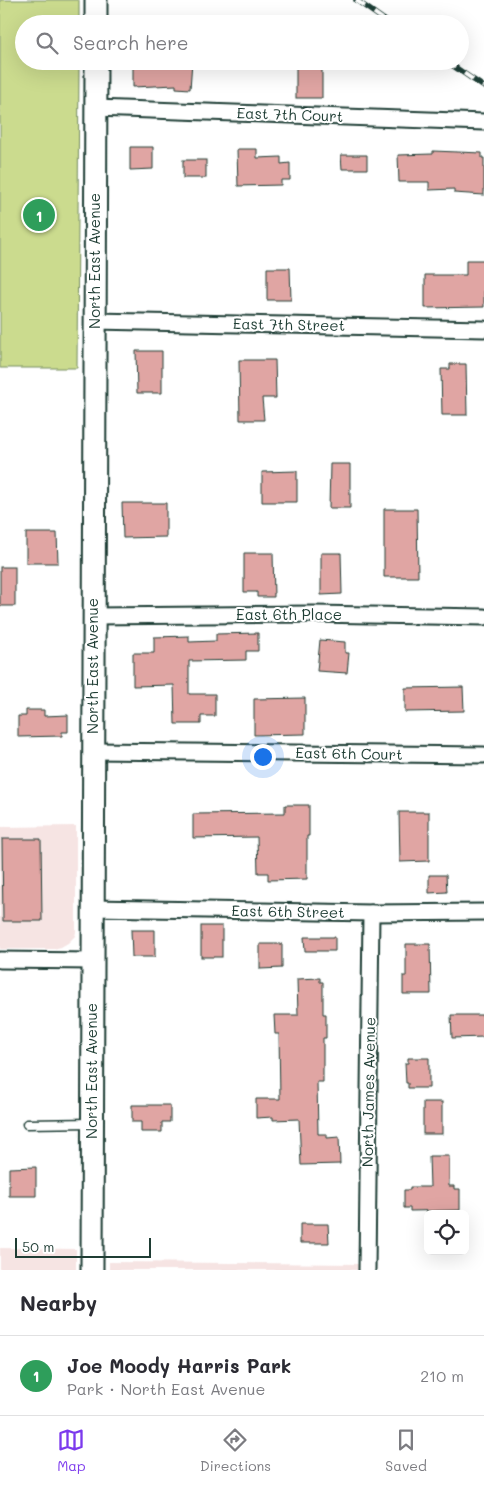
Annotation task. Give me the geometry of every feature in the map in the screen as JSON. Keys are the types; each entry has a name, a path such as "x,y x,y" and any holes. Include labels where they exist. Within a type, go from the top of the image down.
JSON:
{"main road":[{"path":"96,0 96,15"},
{"name":"North East Avenue","path":"92,1270 96,70"}],"street":[{"name":"East 7th Court","path":"95,108 484,122"},
{"name":"East 7th Street","path":"95,321 484,329"},
{"name":"East 6th Place","path":"94,616 313,614 484,617"},
{"name":"East 6th Court","path":"93,751 484,756"},
{"name":"East 6th Street","path":"93,908 372,913 484,912"},
{"name":"North James Avenue","path":"367,1270 372,913"},
{"path":"0,960 93,961"}],"lane":[{"path":"27,1124 92,1123"}],"shaded area":[{"path":"76,826 75,936 68,943 53,949 0,949 0,827"},
{"path":"0,1248 76,1249 76,1270 0,1270"},
{"path":"109,1262 360,1264 360,1270 109,1270"}],"green space":[{"path":"0,0 79,0 79,15 15,15 15,70 79,70 77,368 0,368"}],"building":[{"path":"133,70 191,70 190,89 176,88 176,85 133,87"},
{"path":"296,70 322,70 322,98 296,98"},
{"path":"130,147 153,147 153,169 130,170"},
{"path":"237,149 257,149 257,158 281,157 281,164 290,163 290,180 281,180 281,185 238,186"},
{"path":"433,151 482,153 482,158 484,158 484,195 454,193 454,189 429,190 429,182 399,182 398,155 433,154"},
{"path":"341,155 367,155 367,169 342,169"},
{"path":"183,160 206,160 206,178 183,178"},
{"path":"466,260 484,260 484,307 425,308 425,275 466,275"},
{"path":"267,268 290,268 291,300 267,300"},
{"path":"136,351 162,351 162,393 137,393"},
{"path":"239,360 275,360 276,398 262,398 264,420 240,420"},
{"path":"450,364 466,364 467,415 442,415 441,369 450,369"},
{"path":"330,464 350,464 350,508 329,508"},
{"path":"297,471 297,502 262,502 262,472"},
{"path":"122,503 166,503 166,537 123,538"},
{"path":"384,509 417,509 418,577 384,577"},
{"path":"26,533 57,533 58,563 26,563"},
{"path":"244,553 273,553 274,597 257,597 257,592 244,592"},
{"path":"321,553 341,553 342,594 321,595"},
{"path":"0,567 15,567 15,606 0,606"},
{"path":"258,633 258,651 246,651 246,660 189,661 189,694 215,694 215,716 201,716 201,724 175,724 174,685 133,686 133,653 154,653 154,637 189,636 189,642 216,641 216,634"},
{"path":"320,640 345,642 345,653 349,653 347,673 317,671"},
{"path":"463,687 464,711 405,712 405,688"},
{"path":"305,698 305,734 254,735 254,699"},
{"path":"26,710 44,710 44,716 68,715 68,732 62,732 62,736 18,737 18,716 26,716"},
{"path":"285,805 309,805 307,879 268,880 268,873 258,873 257,837 193,838 193,814 285,813"},
{"path":"399,812 429,812 429,861 400,862"},
{"path":"2,839 41,839 42,921 3,921"},
{"path":"429,875 446,875 447,892 429,893"},
{"path":"201,926 222,926 222,957 201,957"},
{"path":"131,930 155,930 155,957 132,957"},
{"path":"304,937 335,937 335,951 305,951"},
{"path":"260,944 282,944 282,968 260,969"},
{"path":"406,944 430,944 431,994 403,994 403,976 406,976"},
{"path":"320,978 320,982 323,982 323,1014 326,1014 326,1038 323,1038 323,1082 317,1082 318,1134 327,1134 327,1138 339,1137 340,1164 301,1165 299,1119 273,1120 273,1117 256,1118 256,1099 280,1099 279,1034 275,1034 274,1015 298,1015 297,979"},
{"path":"451,1015 484,1015 484,1037 452,1038"},
{"path":"408,1058 429,1058 429,1088 408,1088 405,1063 408,1063"},
{"path":"423,1102 442,1102 442,1134 423,1134"},
{"path":"132,1105 170,1105 170,1122 162,1122 162,1132 141,1132 141,1122 132,1122"},
{"path":"429,1156 449,1156 449,1186 454,1186 454,1189 460,1189 460,1210 410,1211 410,1208 404,1208 404,1190 410,1190 410,1187 430,1187"},
{"path":"36,1167 36,1196 9,1196 9,1168"},
{"path":"300,1224 328,1224 329,1243 300,1243"}],"railway":[{"path":"356,0 377,15"},
{"path":"459,70 484,87"}],"place":[{"name":"Joe Moody Harris Park","path":"39,215"}]}
